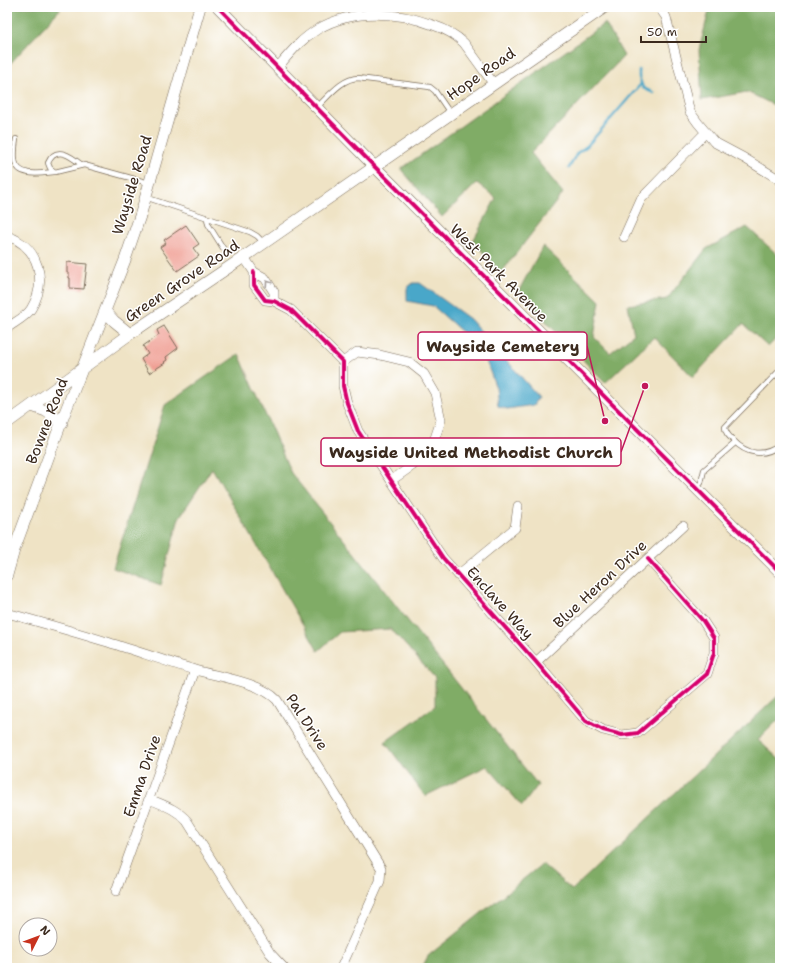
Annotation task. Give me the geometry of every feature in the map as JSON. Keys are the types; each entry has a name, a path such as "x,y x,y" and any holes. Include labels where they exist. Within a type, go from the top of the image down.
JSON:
{"street":[{"name":"Wayside Road","path":"83,368 125,260 145,197 200,7"},
{"name":"West Park Avenue","path":"218,7 278,67 316,108 779,569"},
{"name":"Hope Road","path":"375,167 493,83 605,7"},
{"path":"659,7 666,17 690,112 714,142 780,180"},
{"path":"278,67 302,40 327,24 358,16 381,14 401,15 449,31 459,37 493,83"},
{"path":"624,236 641,199 706,132"},
{"name":"Green Grove Road","path":"7,424 130,334 375,167"},
{"path":"7,236 24,245 31,252 38,264 40,277 39,289 30,310 7,328"},
{"path":"244,257 254,272 265,278 274,292 274,301"},
{"path":"254,272 254,285 265,300 274,301 290,310 343,362 357,352 380,355 409,362 424,374 435,393 440,420 433,444 412,466 392,480"},
{"path":"105,311 114,321 130,334"},
{"name":"Enclave Way","path":"343,362 344,391 358,431 443,558 536,662 586,721 603,730 622,735 638,733 707,674 714,653 714,638 703,621 648,559"},
{"name":"Bowne Road","path":"7,574 14,550 83,368"},
{"path":"32,406 46,411 62,423"},
{"path":"458,575 515,528 518,506"},
{"name":"Blue Heron Drive","path":"536,662 683,526"},
{"name":"Pal Drive","path":"7,613 261,689 272,695 277,700 380,863 382,873 380,881 341,968"},
{"name":"Emma Drive","path":"116,891 194,670"},
{"path":"149,799 170,807 187,821 270,953 284,968"}],"lane":[{"path":"316,108 345,81 352,78 358,78 430,87 450,114"},
{"path":"16,139 16,162 22,171 27,173 58,172 84,165"},
{"path":"54,172 48,163 54,155 60,153 70,155 84,165 149,183"},
{"path":"145,197 250,232 264,243"},
{"path":"207,218 208,224 223,248"},
{"path":"780,370 727,424 725,431 744,450 761,453 772,451 780,445"},
{"path":"696,488 702,483 704,470 735,442"}],"green space":[{"path":"7,7 62,7 7,67"},
{"path":"710,7 780,7 780,108 747,92 702,100 699,50"},
{"path":"605,23 624,56 531,153 563,193 501,273 473,241 496,198 477,183 442,217 401,169"},
{"path":"747,227 780,257 780,335 768,347 743,324 693,377 654,337 605,383 518,292 543,246 600,301 594,337 610,353 634,334 628,305 667,299 706,249"},
{"path":"239,354 291,473 538,785 522,806 487,766 425,796 385,742 435,706 435,678 391,629 340,632 318,651 212,468 179,518 161,585 113,568 165,405"},
{"path":"780,694 780,718 758,740 780,760 780,968 422,968 428,956 542,864 572,890"}],"water":[{"path":"413,283 420,283 470,319 539,397 534,405 507,409 498,406 496,388 485,358 461,331 433,306 407,301 407,288"}],"building":[{"path":"186,225 199,244 193,248 199,256 177,271 160,247 166,243 164,240"},
{"path":"67,262 87,264 84,289 70,288 69,273 67,273"},
{"path":"164,326 178,348 166,357 167,360 164,362 165,363 149,373 141,359 148,354 143,346 159,335 157,330"}],"waterway":[{"path":"639,70 639,77 643,88 654,93"},
{"path":"569,168 577,153 587,146 641,84"}],"cycle path":[{"path":"218,7 375,167 780,572"},
{"path":"254,272 254,285 265,300 274,301 291,310 343,362 343,386 347,403 358,431 443,558 536,662 586,721 603,730 622,735 638,733 707,674 714,653 714,638 703,621 648,559"}],"place":[{"name":"Wayside United Methodist Church","path":"645,386"},
{"name":"Wayside Cemetery","path":"605,421"}]}
